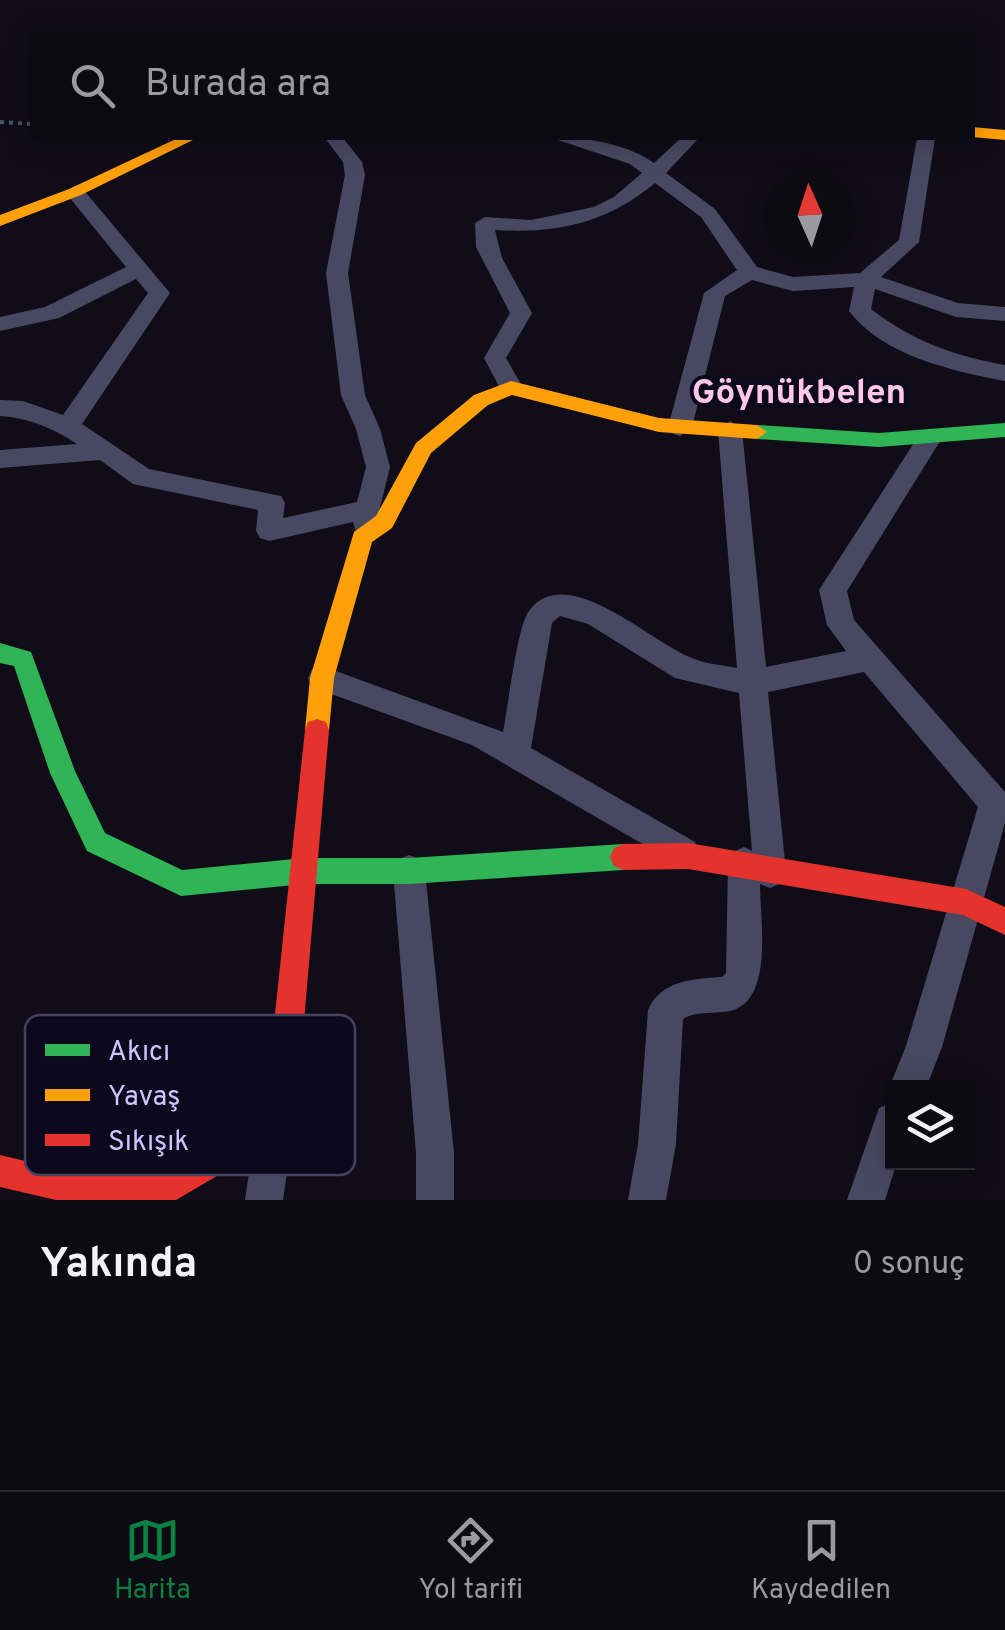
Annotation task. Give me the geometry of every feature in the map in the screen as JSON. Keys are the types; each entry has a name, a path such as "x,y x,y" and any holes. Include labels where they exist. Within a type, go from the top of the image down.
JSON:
{"street":[{"path":"975,132 1005,135"},
{"path":"0,221 74,192 185,140"},
{"path":"290,1015 322,678 378,467 368,429 353,395 337,272 355,175 352,162 336,140"},
{"path":"568,140 637,160 708,213 748,272 793,284 866,279 956,310 1005,314"},
{"path":"511,388 495,358 521,314 515,293 491,259 485,223 531,226 600,212 621,201 688,140"},
{"path":"926,140 909,242 866,279 860,311 893,339 971,368 1005,373"},
{"path":"68,426 159,293 74,192"},
{"path":"0,324 51,313 140,268"},
{"path":"680,427 715,292 748,272"},
{"path":"362,538 384,522 424,448 482,400 511,388 680,427 879,440 1005,430"},
{"path":"0,408 23,409 68,426 142,477 272,504 269,531 368,509"},
{"path":"647,1200 657,1144 666,1010 686,997 730,994 743,980 757,867 750,683 730,430"},
{"path":"910,1080 924,1047 1000,798 841,625 833,590 930,438"},
{"path":"0,460 104,451"},
{"path":"514,751 539,618 556,603 597,616 685,669 750,683 871,658"},
{"path":"0,653 23,659 64,773 96,842 181,883 304,871 408,871 576,858 688,856 966,902 1005,921"},
{"path":"322,678 482,735 688,856"},
{"path":"408,871 435,1154 435,1200"},
{"path":"866,1200 885,1142"},
{"path":"0,1171 76,1189 166,1188 188,1175"},
{"path":"264,1200 268,1175"}],"path":[{"path":"0,122 30,124"}],"traffic: fast":[{"path":"757,432 879,440 1005,430"},
{"path":"0,653 23,659 63,773 96,842 181,883 304,871 409,871 623,857"}],"traffic: slow":[{"path":"975,132 1005,135"},
{"path":"0,221 75,192 185,140"},
{"path":"317,730 322,678 362,538 384,522 423,448 481,400 511,388 659,425 757,432"}],"traffic: jam":[{"path":"290,1015 317,730"},
{"path":"623,857 688,856 966,902 1005,921"},
{"path":"0,1171 76,1189 167,1188 189,1175"}],"district":[{"name":"Göynükbelen","path":"799,394"}]}
